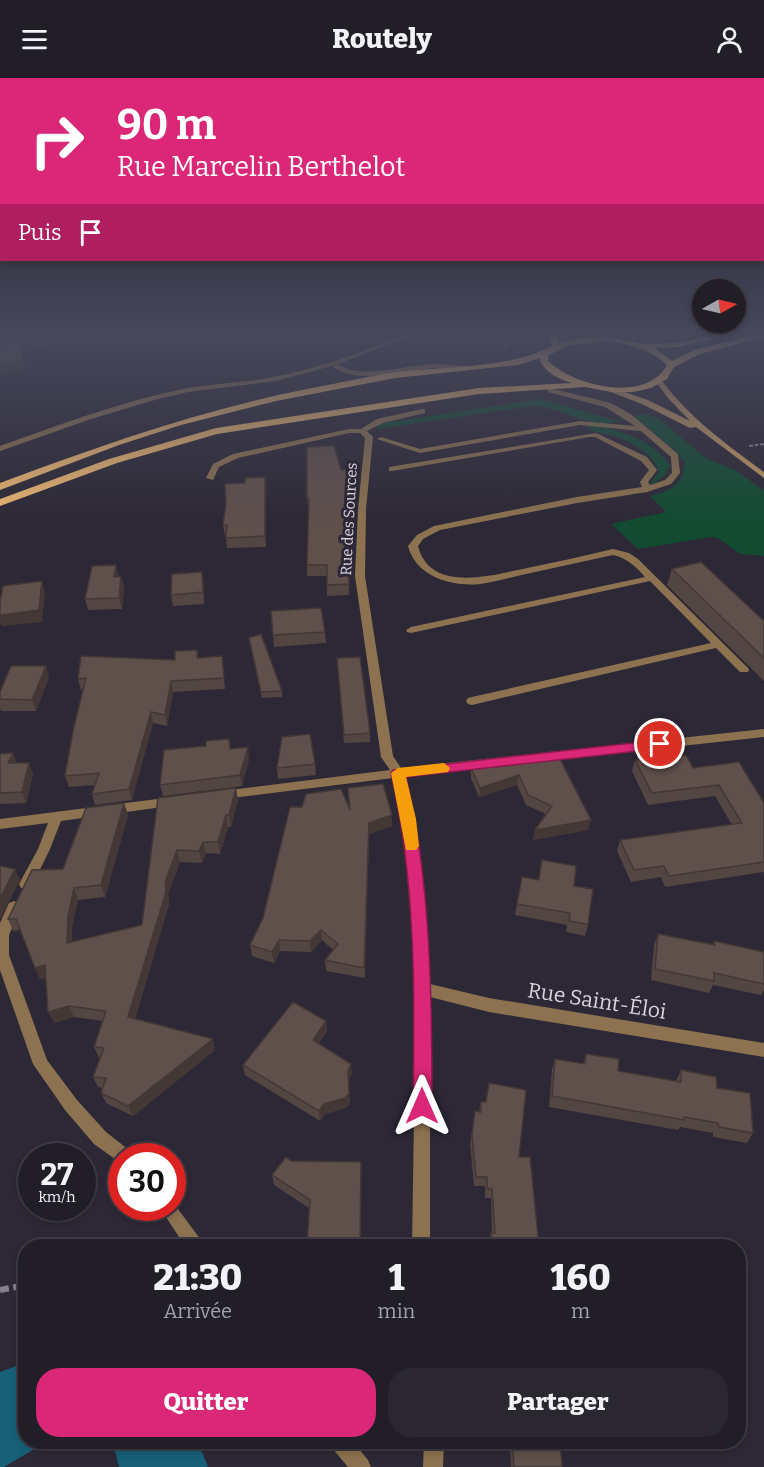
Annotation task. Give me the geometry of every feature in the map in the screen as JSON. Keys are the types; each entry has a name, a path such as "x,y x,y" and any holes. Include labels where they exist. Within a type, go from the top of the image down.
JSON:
{"main road":[{"path":"0,487 116,443 178,423 286,396"},
{"path":"0,503 113,461 216,430 446,396"},
{"path":"627,396 645,402 717,441"},
{"path":"669,396 717,441 764,476"}],"street":[{"path":"0,449 77,422 165,396"},
{"path":"573,396 608,405 629,417 675,456 676,473 668,483 647,489 577,500 437,528 420,537 413,546 416,559 427,570 466,581 494,578 613,552 626,555 635,561 744,670"},
{"path":"210,478 218,462 236,456 273,446 362,431 380,421 422,411"},
{"path":"381,439 420,451 580,423 643,429"},
{"name":"Rue des Sources","path":"362,431 369,436 360,540 363,610 387,757 398,773"},
{"path":"392,469 596,435 650,465 653,470 644,482 647,489"},
{"path":"411,630 652,578"},
{"path":"472,701 718,644"},
{"path":"210,797 398,773 764,733"},
{"path":"398,773 409,819 423,988 421,1239"},
{"path":"0,824 186,800"},
{"path":"56,817 44,849 2,935 2,955 41,1064 71,1105 108,1144"},
{"name":"Rue Saint-Éloi","path":"423,988 489,1005 764,1050"},
{"path":"178,1221 190,1239"},
{"path":"346,1449 361,1467"},
{"path":"433,1467 434,1449"}],"path":[{"path":"0,1290 18,1287"}],"green space":[{"path":"541,399 614,420 622,418 620,421 598,423 532,406 377,429 378,424"},
{"path":"643,414 658,418 707,459 735,470 764,491 764,556 740,554 718,538 712,537 638,549 611,524 666,512 650,496 675,486 684,470 685,462 677,452 634,416"},
{"path":"586,425 621,432 644,442 663,457 670,466 659,480 649,485 659,472 645,453 622,439 593,431"}],"water":[{"path":"18,1366 18,1449 34,1449 4,1467 0,1467 0,1372"},
{"path":"113,1449 201,1449 208,1467 119,1467"}],"building":[{"path":"334,446 341,470 348,470 349,584 327,585 327,565 307,565 309,498 307,498 307,447"},
{"path":"265,477 265,536 226,538 227,525 223,525 226,503 225,484 245,483 245,478"},
{"path":"701,562 764,621 764,658 672,569"},
{"path":"116,565 114,577 121,576 119,598 85,599 92,566"},
{"path":"202,572 203,592 171,595 172,574"},
{"path":"42,581 39,610 0,615 3,586"},
{"path":"321,608 325,632 273,635 271,611"},
{"path":"261,634 282,691 261,692 249,638"},
{"path":"197,650 197,658 222,656 224,678 171,681 165,715 151,712 129,789 92,794 99,773 65,776 86,678 78,679 81,656 175,660 175,651"},
{"path":"360,657 370,733 344,735 337,658"},
{"path":"11,666 46,666 32,700 0,699 0,692"},
{"path":"310,734 315,764 277,768 282,737"},
{"path":"229,739 230,749 248,747 240,775 160,785 164,750 206,746 206,741"},
{"path":"13,753 8,763 29,763 22,792 0,793 0,754"},
{"path":"686,755 693,768 739,762 764,803 764,862 669,876 664,866 634,870 620,840 742,823 719,785 652,793 635,760"},
{"path":"559,757 591,820 535,830 552,806 528,795 519,775 480,788 471,768"},
{"path":"383,784 392,815 369,823 364,968 325,960 338,944 321,930 310,941 279,940 272,952 250,945 263,918 290,807 302,807 306,794 341,789 350,810 348,788"},
{"path":"236,788 229,815 226,815 218,842 203,842 199,851 177,850 165,882 166,892 128,1017 213,1039 128,1106 101,1093 106,1078 93,1077 104,1048 94,1047 106,1011 69,1006 48,1012 45,965 35,968 16,919 8,919 32,870 63,869 86,808 124,803 101,885 74,888 68,915 67,943 142,925 158,798"},
{"path":"542,860 576,866 574,886 593,889 588,924 569,921 570,913 517,904 522,877 539,880"},
{"path":"0,866 15,869 0,899"},
{"path":"658,934 715,945 714,941 764,952 764,984 714,973 714,981 655,969"},
{"path":"293,1002 326,1021 313,1040 351,1064 348,1070 349,1094 345,1098 324,1104 319,1111 243,1065"},
{"path":"586,1054 619,1059 618,1071 681,1082 681,1070 716,1077 717,1088 750,1093 753,1133 719,1127 718,1123 684,1117 684,1120 552,1096 555,1059 585,1064"},
{"path":"489,1083 526,1090 519,1157 530,1157 538,1239 491,1239 491,1233 495,1233 492,1189 487,1188 487,1177 476,1177 472,1134 475,1111 481,1112 481,1102 486,1102"},
{"path":"286,1157 291,1161 361,1162 360,1239 307,1239 310,1200 272,1175"},
{"path":"513,1449 561,1449 562,1467 514,1467"}],"slow traffic":[{"path":"411,846 409,819 398,773 444,768"}],"route":[{"path":"422,1106 423,988 409,819 398,773 660,744"}]}
